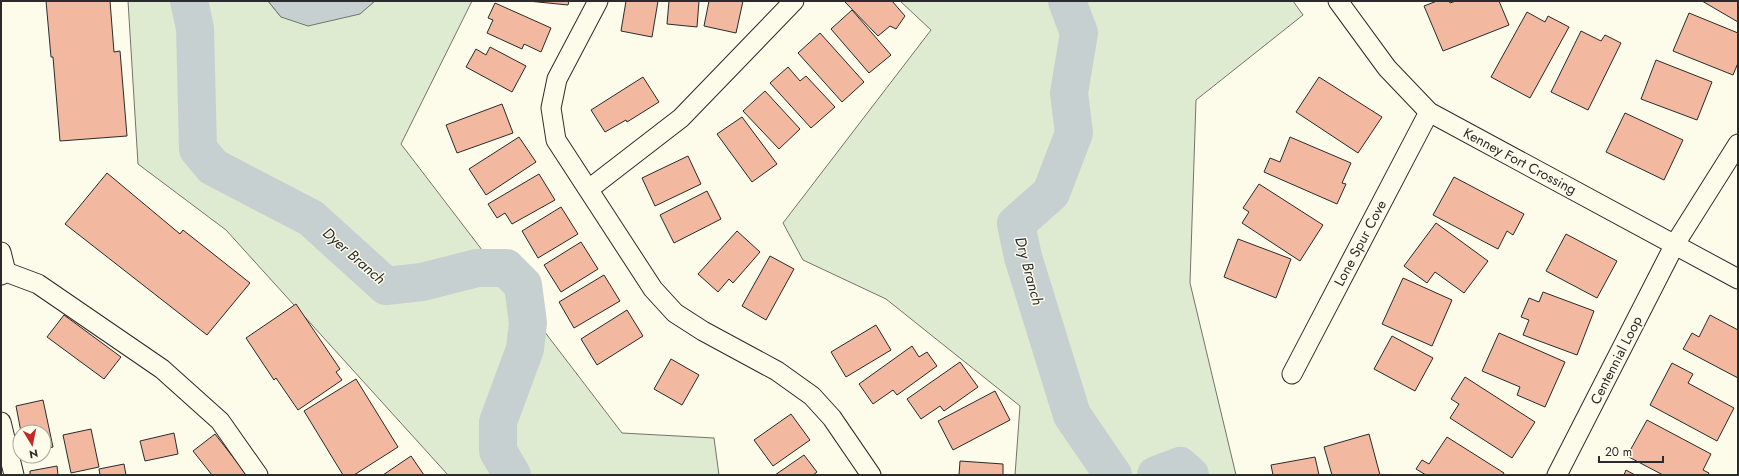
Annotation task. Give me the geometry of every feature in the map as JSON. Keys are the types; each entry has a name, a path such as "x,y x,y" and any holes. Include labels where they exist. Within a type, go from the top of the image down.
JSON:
{"street":[{"path":"598,1 557,79 551,108 556,140 589,188 653,289 675,313 777,371 812,396 832,418 871,475"},
{"path":"589,188 681,118 794,1"},
{"name":"Kenney Fort Crossing","path":"1338,1 1387,68 1429,112 1738,279"},
{"name":"Lone Spur Cove","path":"1292,374 1429,112"},
{"name":"Centennial Loop","path":"1556,475 1675,244 1738,144"},
{"path":"1,252 4,274 38,284 162,369 220,421 258,475"},
{"path":"1,422 14,475"}],"green space":[{"path":"128,1 268,1 281,17 359,14 375,1 472,1 401,144 622,433 714,438 719,475 448,475 226,230 138,164"},
{"path":"900,1 1293,1 1303,15 1196,100 1190,283 1236,475 1015,475 1020,406 886,299 803,260 783,223 931,30"}],"shaded area":[{"path":"268,1 375,1 360,14 308,26 281,17"}],"building":[{"path":"46,1 110,1 114,52 120,51 127,136 60,141 53,57 51,57"},
{"path":"528,1 569,1 568,5"},
{"path":"626,1 658,1 652,37 621,31"},
{"path":"669,1 699,1 697,27 667,24"},
{"path":"709,1 743,1 736,33 704,26"},
{"path":"844,1 892,1 905,16 896,29 890,26 878,36"},
{"path":"1437,1 1449,1 1450,3 1456,1 1499,1 1509,25 1443,51 1424,6"},
{"path":"1702,1 1738,1 1738,22"},
{"path":"495,3 551,28 541,52 524,44 522,49 487,33 493,20 488,18"},
{"path":"852,10 891,55 869,73 831,29"},
{"path":"1527,12 1545,22 1548,16 1569,27 1530,98 1491,77"},
{"path":"1689,13 1738,33 1738,63 1733,75 1673,51"},
{"path":"1581,31 1601,41 1605,35 1621,43 1588,110 1551,92"},
{"path":"820,33 864,82 842,102 798,53"},
{"path":"490,47 526,66 512,92 466,67 476,49 486,55"},
{"path":"1656,60 1712,82 1697,120 1641,99"},
{"path":"788,67 800,81 806,76 835,107 811,128 770,83"},
{"path":"643,77 659,102 627,122 626,120 605,132 591,110"},
{"path":"1319,77 1382,117 1358,153 1296,112"},
{"path":"765,91 800,129 779,149 743,111"},
{"path":"502,104 513,133 457,153 446,125"},
{"path":"1625,113 1683,140 1664,180 1606,152"},
{"path":"742,117 777,164 752,182 717,134"},
{"path":"519,137 536,162 486,195 469,169"},
{"path":"1290,137 1351,163 1342,183 1346,184 1337,204 1264,172 1270,158 1280,162"},
{"path":"688,156 701,184 655,206 642,178"},
{"path":"107,173 180,234 183,230 250,283 207,335 65,224"},
{"path":"539,174 555,200 512,224 505,213 497,218 488,204"},
{"path":"1454,177 1524,214 1513,235 1507,231 1498,249 1433,215"},
{"path":"1259,184 1323,225 1300,261 1242,223 1249,212 1243,208"},
{"path":"707,191 721,219 674,243 660,215"},
{"path":"561,207 578,234 538,258 522,231"},
{"path":"1436,223 1488,261 1464,293 1435,272 1427,283 1404,266"},
{"path":"737,231 760,252 733,283 729,279 718,292 698,274"},
{"path":"1566,234 1617,261 1597,298 1546,271"},
{"path":"1238,239 1291,259 1276,298 1224,277"},
{"path":"581,242 598,269 561,292 544,265"},
{"path":"770,256 794,269 766,320 742,306"},
{"path":"604,275 620,301 574,328 559,302"},
{"path":"1403,278 1452,300 1432,346 1382,324"},
{"path":"1543,292 1594,311 1577,355 1523,335 1529,320 1521,317 1529,298 1539,302"},
{"path":"296,304 340,369 336,372 342,380 298,410 276,378 274,380 246,338"},
{"path":"627,310 643,336 597,365 581,339"},
{"path":"64,315 121,357 104,379 47,337"},
{"path":"1710,315 1738,330 1738,378 1683,349 1692,333 1699,337"},
{"path":"876,325 891,350 846,377 831,352"},
{"path":"1499,333 1565,362 1545,407 1517,395 1520,387 1482,371"},
{"path":"1392,336 1433,358 1415,391 1374,369"},
{"path":"912,346 919,357 927,352 937,366 897,395 893,390 873,404 859,384"},
{"path":"671,359 699,375 682,405 654,389"},
{"path":"960,362 978,387 944,411 940,406 921,419 907,399"},
{"path":"1672,363 1693,374 1688,383 1734,408 1717,441 1650,405"},
{"path":"1465,377 1535,422 1512,458 1450,418 1459,404 1451,399"},
{"path":"356,379 398,447 354,475 343,475 304,411"},
{"path":"995,391 1010,420 953,450 938,421"},
{"path":"43,400 48,424 19,424 16,406"},
{"path":"791,414 810,440 773,466 754,440"},
{"path":"1647,420 1711,454 1703,470 1709,473 1708,475 1663,475 1627,456"},
{"path":"91,429 99,467 71,473 63,435"},
{"path":"174,433 178,454 145,461 140,441"},
{"path":"215,434 247,475 212,475 193,451"},
{"path":"1369,434 1380,475 1332,475 1324,447"},
{"path":"1447,437 1504,473 1503,475 1426,475 1416,469 1422,460 1429,464"},
{"path":"804,455 817,472 813,475 775,475"},
{"path":"411,456 424,475 383,475"},
{"path":"1315,457 1319,475 1273,475 1271,465"},
{"path":"960,461 1003,464 1003,475 959,475"},
{"path":"124,464 126,475 100,475 99,469"},
{"path":"57,466 58,475 30,475 30,471"},
{"path":"1626,470 1635,475 1624,475"}],"waterway":[{"name":"Dyer Branch","path":"189,1 195,28 198,149 213,167 311,218 386,286 422,282 477,268 506,268 523,285 528,323 525,349 498,422 498,451 512,475"},
{"name":"Dry Branch","path":"1067,1 1079,33 1069,93 1074,133 1051,193 1016,224 1023,257 1072,415 1113,475"},
{"name":"Dry Branch","path":"1156,475 1180,466 1190,475"}]}
